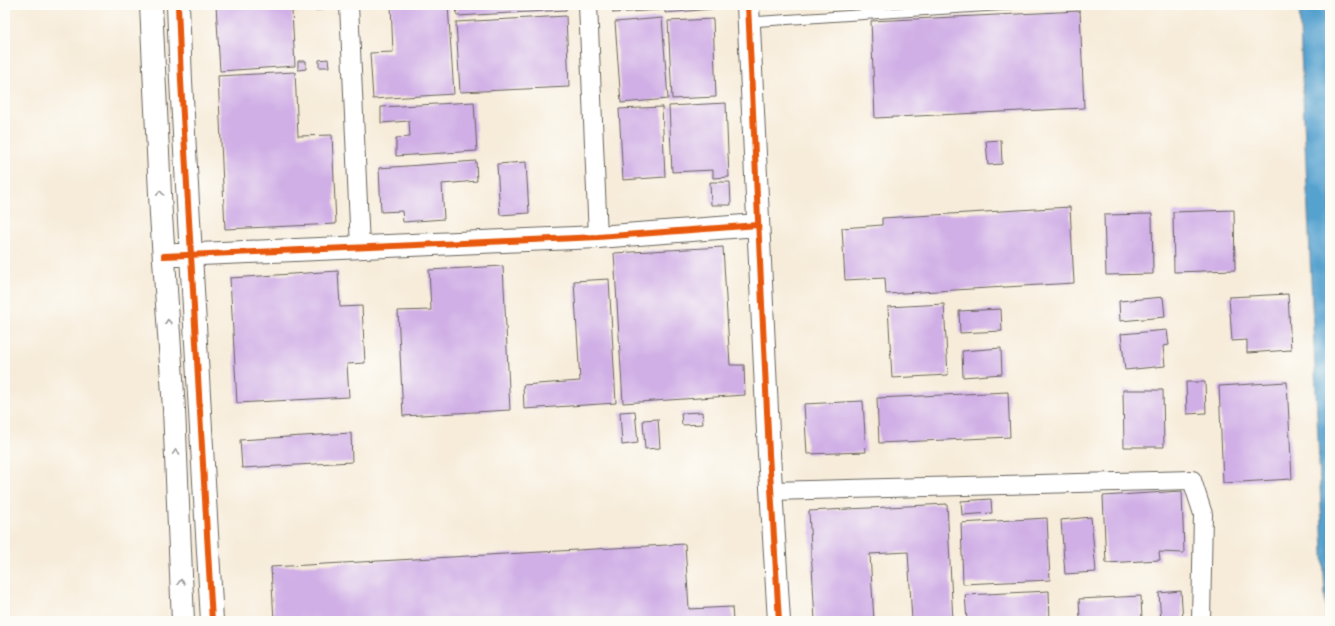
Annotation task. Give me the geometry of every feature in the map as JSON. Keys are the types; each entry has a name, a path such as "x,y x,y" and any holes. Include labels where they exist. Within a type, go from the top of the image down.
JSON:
{"street":[{"path":"151,5 164,256 174,409 183,621"},
{"path":"178,5 212,621"},
{"path":"349,5 360,247"},
{"path":"588,5 598,237"},
{"path":"748,13 771,491 779,621"},
{"path":"164,256 598,237 758,225"},
{"path":"771,491 1192,480 1203,514 1202,621"}],"lane":[{"path":"748,13 1009,5"}],"water":[{"path":"1299,5 1330,5 1330,621 1326,621"}],"building":[{"path":"216,5 323,5 323,10 292,11 295,66 220,71"},
{"path":"391,5 448,5 454,94 373,99 370,53 393,52"},
{"path":"456,5 566,5 566,10 457,16"},
{"path":"613,5 660,5 660,10 613,13"},
{"path":"665,5 712,5 712,9 665,13"},
{"path":"1080,11 1084,108 875,118 871,21"},
{"path":"566,16 569,87 460,92 456,22"},
{"path":"662,18 668,99 621,103 615,22"},
{"path":"713,19 716,97 672,99 668,21"},
{"path":"328,59 329,67 319,67 319,60"},
{"path":"298,61 306,61 306,69 298,70"},
{"path":"295,72 298,136 332,135 336,224 225,229 218,76"},
{"path":"474,102 477,151 396,156 396,138 410,137 409,121 381,123 381,107"},
{"path":"726,103 729,177 713,178 713,170 672,172 669,106"},
{"path":"662,107 665,177 623,180 619,109"},
{"path":"1001,140 1002,164 988,165 986,141"},
{"path":"476,161 477,181 442,184 444,219 403,222 402,211 381,212 379,168"},
{"path":"526,162 529,213 500,215 497,164"},
{"path":"710,182 730,182 731,205 711,205"},
{"path":"1070,207 1074,283 886,294 885,278 845,280 842,228 882,225 882,218"},
{"path":"1234,210 1235,270 1174,272 1173,212"},
{"path":"1152,214 1153,274 1106,275 1104,215"},
{"path":"723,247 730,365 744,365 745,395 623,403 614,253"},
{"path":"503,266 510,410 403,416 398,311 431,310 429,270"},
{"path":"338,271 340,307 362,306 365,363 347,364 349,397 237,403 230,278"},
{"path":"609,279 616,403 524,409 523,385 580,381 574,281"},
{"path":"1288,294 1291,350 1247,353 1247,340 1232,341 1229,297"},
{"path":"1163,297 1165,317 1120,321 1119,301"},
{"path":"944,304 948,375 892,378 888,307"},
{"path":"1001,309 1002,331 960,333 959,311"},
{"path":"1167,330 1169,345 1163,346 1165,366 1125,370 1121,334"},
{"path":"1001,348 1002,374 963,377 962,351"},
{"path":"1186,382 1205,382 1206,413 1187,414"},
{"path":"1287,382 1292,479 1223,483 1219,386"},
{"path":"1123,390 1163,390 1164,447 1124,447"},
{"path":"1008,392 1010,437 879,443 877,398"},
{"path":"863,401 866,452 807,454 804,404"},
{"path":"635,411 638,443 622,445 620,412"},
{"path":"702,412 703,424 682,425 681,413"},
{"path":"658,419 660,448 645,449 643,420"},
{"path":"351,433 352,462 242,468 240,440"},
{"path":"1182,491 1184,553 1159,552 1160,560 1106,563 1103,496"},
{"path":"991,499 992,513 962,515 961,501"},
{"path":"947,504 953,621 912,621 908,552 870,554 874,621 815,621 809,511"},
{"path":"1091,517 1096,572 1065,574 1061,520"},
{"path":"1047,518 1050,580 963,584 961,523"},
{"path":"685,544 689,609 732,607 733,621 274,621 271,567"},
{"path":"1049,591 1050,621 967,621 965,595"},
{"path":"1181,591 1183,621 1161,621 1159,593"},
{"path":"1141,596 1142,621 1073,621 1073,619 1080,619 1079,599"}],"cycle path":[{"path":"178,5 212,621"},
{"path":"748,5 769,454 779,621"},
{"path":"164,256 598,237 758,225"}]}
